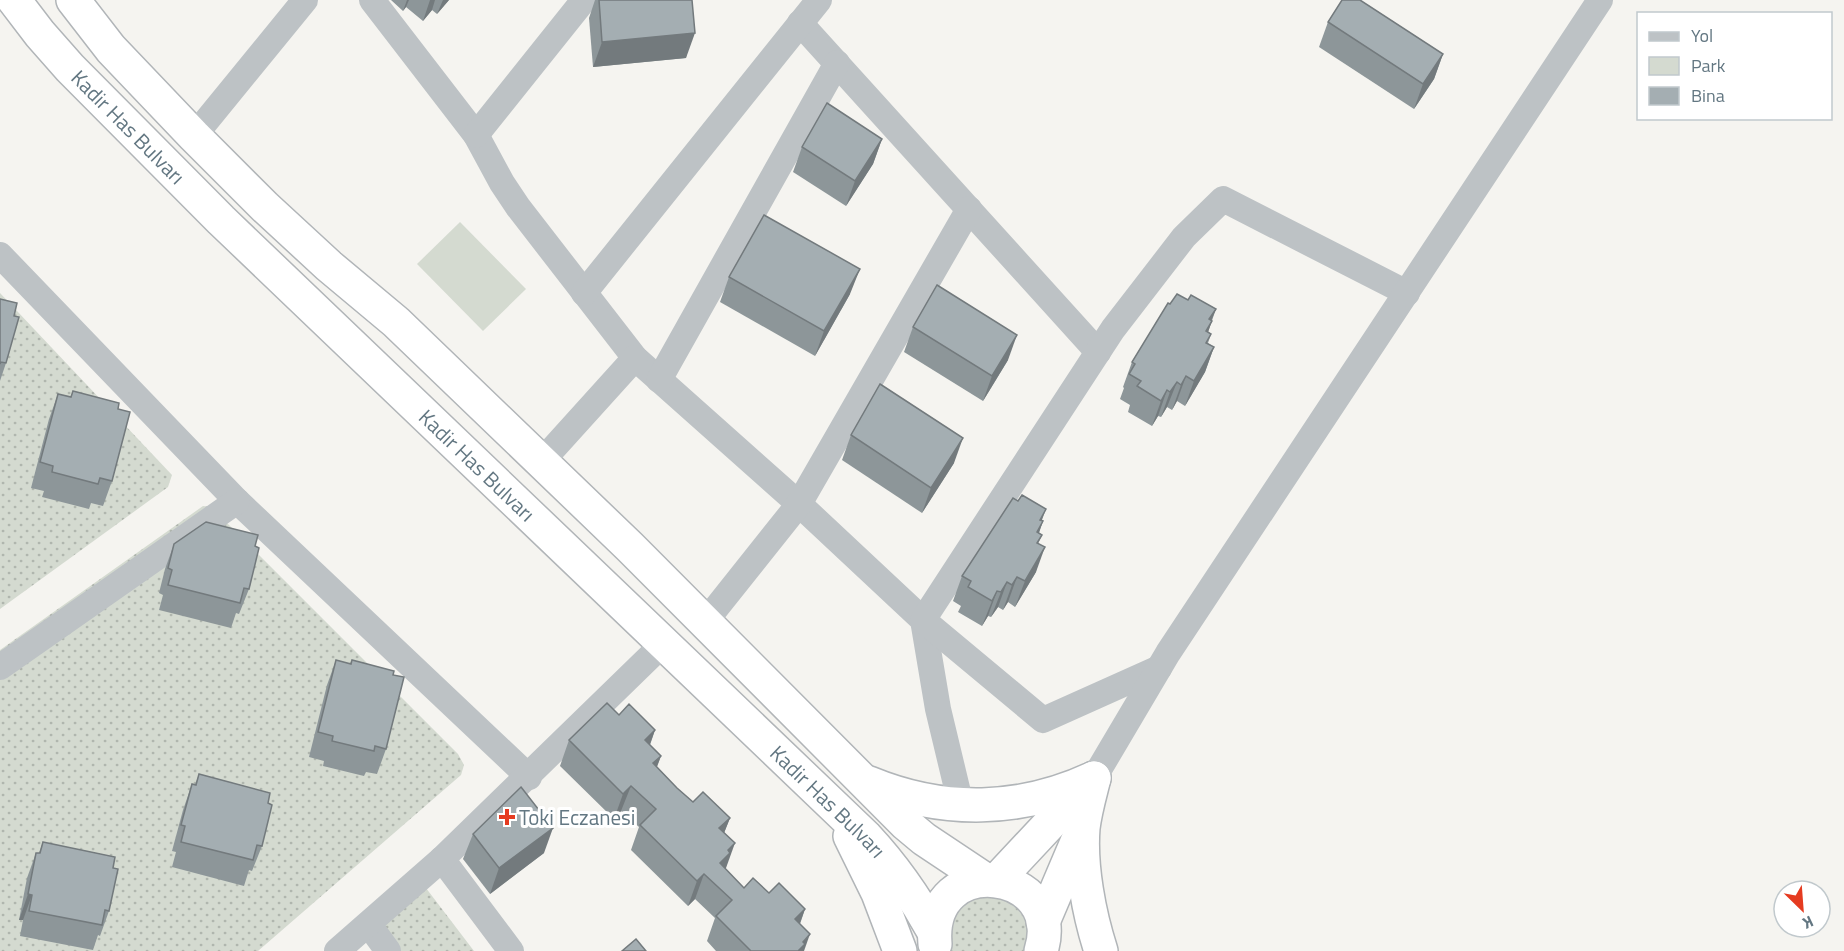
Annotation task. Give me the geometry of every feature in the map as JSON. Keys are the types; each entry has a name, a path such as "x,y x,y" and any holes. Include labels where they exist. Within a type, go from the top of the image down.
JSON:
{"highway":[{"name":"Kadir Has Bulvarı","path":"14,0 70,68 221,220 664,643 890,863 919,904 936,942"},
{"name":"Kadir Has Bulvarı","path":"73,0 111,49 265,207 329,266 396,322 705,622 906,824 924,839 991,879 1011,883 1022,889 1039,910 1046,940"},
{"path":"862,781 918,800 961,805 1004,805 1061,791 1094,778"},
{"path":"1046,940 1083,828 1094,778"},
{"path":"936,942 941,907 949,896 971,882 991,879 1094,778"},
{"path":"831,804 864,862 900,951"},
{"path":"1083,828 1088,899 1101,951"}],"street":[{"path":"195,136 305,0"},
{"path":"372,0 476,135 518,207 635,358 799,504 923,620 1043,720 1159,668"},
{"path":"476,135 584,0"},
{"path":"584,293 819,0"},
{"path":"1094,778 1159,668 1600,0"},
{"path":"801,23 1098,352"},
{"path":"659,380 837,63"},
{"path":"961,805 938,709 923,620 1098,352 1150,279 1184,237 1222,199 1407,293"},
{"path":"705,622 799,504 969,209"},
{"path":"0,255 237,501 529,777"},
{"path":"541,462 635,358"},
{"path":"0,667 237,501"},
{"path":"337,951 442,860 664,643"},
{"path":"442,860 511,951"},
{"path":"369,925 388,951"}],"green space":[{"path":"460,222 526,289 483,331 417,264"},
{"path":"0,293 172,475 168,487 0,609"},
{"path":"203,506 211,507 458,754 464,765 461,775 258,951 0,951 0,650"},
{"path":"413,871 474,951 399,951 371,910"},
{"path":"996,890 1029,914 1030,951 949,951 957,903"}],"building":[{"path":"599,0 692,0 695,33 602,42"},
{"path":"1342,0 1360,0 1443,54 1423,84 1328,22"},
{"path":"827,103 882,139 855,181 802,147"},
{"path":"764,215 860,269 824,331 729,277"},
{"path":"937,285 1017,335 992,376 913,327"},
{"path":"1177,294 1188,300 1191,295 1216,309 1209,319 1212,321 1206,331 1211,334 1206,343 1214,347 1194,381 1186,376 1181,385 1177,382 1170,392 1167,390 1161,401 1137,386 1141,381 1129,374 1135,364 1132,362 1168,303 1170,304"},
{"path":"0,299 17,303 14,316 19,317 6,363 1,362 0,364"},
{"path":"880,384 963,438 931,488 851,435"},
{"path":"73,391 119,403 118,409 130,412 112,481 100,478 98,484 52,472 53,466 40,462 58,394 71,397"},
{"path":"1022,495 1046,509 1037,532 1042,535 1037,543 1045,547 1025,581 1017,577 1012,585 1007,582 1001,592 997,591 992,601 968,587 971,581 962,576 1013,498 1018,501"},
{"path":"206,522 258,535 255,546 259,548 249,589 244,588 240,603 168,585 172,570 168,568 174,544"},
{"path":"336,660 351,664 352,660 394,671 393,675 404,677 386,749 375,746 374,751 332,741 333,736 318,732"},
{"path":"607,703 619,715 629,704 655,730 645,740 661,756 653,763 693,802 703,792 730,818 719,828 735,843 728,850 730,853 720,863 744,888 753,878 769,893 779,883 805,909 795,919 810,934 798,951 751,951 716,916 732,900 704,874 697,881 640,825 656,809 631,786 623,794 569,740"},
{"path":"199,774 270,793 268,803 272,805 262,846 257,845 253,860 181,842 185,826 181,825 192,784 196,785"},
{"path":"521,787 553,828 499,868 473,834"},
{"path":"43,842 115,857 113,868 118,869 109,911 105,910 102,925 29,911 32,895 28,894 36,853 40,853"},
{"path":"636,939 646,951 622,951"}],"place":[{"name":"Toki Eczanesi","path":"507,817"}]}
